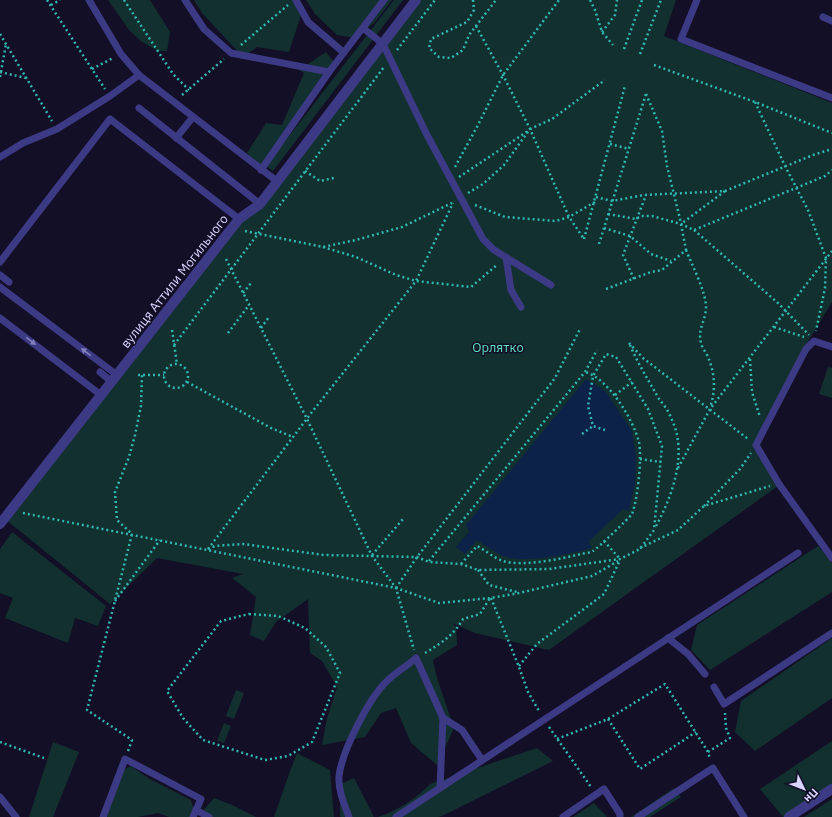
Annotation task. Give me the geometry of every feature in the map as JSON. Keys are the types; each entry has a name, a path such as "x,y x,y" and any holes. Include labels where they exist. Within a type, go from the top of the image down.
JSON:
{"street":[{"name":"вулиця Аттили Могильного","path":"0,524 239,219 260,204 278,182 416,0"},
{"path":"789,817 832,789"}],"lane":[{"path":"89,0 121,54 139,75 278,182"},
{"path":"186,0 204,29 231,53 329,72"},
{"path":"296,0 308,22 344,52"},
{"path":"261,170 329,72 384,0"},
{"path":"697,0 681,38 832,98"},
{"path":"823,17 832,21"},
{"path":"363,28 382,44 450,180 482,239 494,250 551,285"},
{"path":"0,157 23,143 57,129 110,96 139,75"},
{"path":"139,108 260,204"},
{"path":"176,138 193,117"},
{"path":"0,262 110,120 239,219"},
{"path":"506,257 511,290 521,307"},
{"path":"0,275 9,282"},
{"path":"0,287 114,378"},
{"path":"0,318 101,395"},
{"path":"832,346 814,341 806,349 756,445 779,484 832,558"},
{"path":"100,372 114,378"},
{"path":"396,817 798,553"},
{"path":"714,687 724,704 832,634"},
{"path":"668,638 688,654 705,674"},
{"path":"349,817 340,789 339,776 344,755 351,738 377,693 387,680 416,658 443,718 440,788"},
{"path":"443,718 462,730 482,760"},
{"path":"103,817 125,759 201,798 194,814 208,817"},
{"path":"638,817 713,768 744,817"},
{"path":"562,817 604,789 620,814 620,817"},
{"path":"0,797 16,817"}],"path":[{"path":"47,0 110,96"},
{"path":"51,5 60,0"},
{"path":"124,0 173,74 188,90"},
{"path":"174,345 435,0"},
{"path":"472,0 474,10 467,22 431,39 429,48 438,57 451,58 463,50 469,35 496,0"},
{"path":"450,180 503,75 559,0"},
{"path":"590,0 602,32 613,45"},
{"path":"602,32 615,15 617,0"},
{"path":"624,49 642,0"},
{"path":"640,54 661,0"},
{"path":"476,26 530,129 569,217 584,239 625,86"},
{"path":"0,34 57,129"},
{"path":"0,77 6,44"},
{"path":"92,68 121,54"},
{"path":"654,65 755,102 832,133"},
{"path":"0,72 26,78"},
{"path":"450,180 530,129 552,119 605,80"},
{"path":"599,244 646,94 662,131 667,166 682,224 686,250 705,298 705,318 700,331 701,343 709,358 713,375 714,387 710,409"},
{"path":"755,102 785,166 808,210 826,258 824,288 814,341"},
{"path":"460,199 483,184 504,165 530,129"},
{"path":"610,144 629,149"},
{"path":"682,224 725,191 785,166 832,149"},
{"path":"694,230 825,176 832,170"},
{"path":"306,171 320,180 334,178"},
{"path":"596,197 612,201 646,195 725,191"},
{"path":"634,279 623,255 646,195"},
{"path":"460,199 505,217 556,221 569,217 595,202"},
{"path":"208,549 306,419 416,281 454,203 402,227 356,240 323,247"},
{"path":"608,214 636,219 641,216 652,216 682,224 694,230 778,303 814,341"},
{"path":"604,228 630,236 651,254 671,261"},
{"path":"258,233 323,247 356,257 416,281 471,287 506,257"},
{"path":"606,289 662,270 686,250"},
{"path":"640,549 654,530 665,508 678,468 710,409 832,251"},
{"path":"226,258 372,556 396,588 416,658 445,641 458,629 463,619 480,614 491,598"},
{"path":"243,293 251,283"},
{"path":"228,333 249,305"},
{"path":"260,328 268,317"},
{"path":"774,327 814,341"},
{"path":"396,588 417,558 555,378 580,329"},
{"path":"172,330 177,364"},
{"path":"10,510 396,588 438,603 491,598 592,576 620,559 678,530 740,469 756,445 643,358 629,343 638,363 672,420 678,442 678,468"},
{"path":"429,562 585,372 597,350"},
{"path":"593,426 588,406 593,376 606,354 616,357 632,382 648,409 662,446 654,530"},
{"path":"750,359 752,392 764,429"},
{"path":"177,364 187,370 187,382 184,386 175,388 167,384 164,375 167,368 177,364"},
{"path":"461,564 477,546 502,561 520,563 565,558 593,551 632,515 637,491 640,460 639,442 631,421 614,395 593,376 585,372"},
{"path":"138,375 164,375"},
{"path":"132,534 117,520 115,492 129,457 135,435 141,406 142,375"},
{"path":"187,382 271,428 293,437"},
{"path":"614,395 632,382"},
{"path":"593,426 605,430"},
{"path":"582,434 593,426"},
{"path":"640,460 661,462"},
{"path":"704,506 779,484"},
{"path":"372,556 403,519"},
{"path":"125,759 132,740 87,710 132,534"},
{"path":"114,603 160,540"},
{"path":"604,541 620,559"},
{"path":"208,549 215,546 243,544 324,555 417,558 429,562 461,564 478,570 550,569 620,559"},
{"path":"519,667 537,644 604,594 620,559"},
{"path":"478,570 489,585 519,593"},
{"path":"491,598 528,692 544,719"},
{"path":"249,614 278,616 305,628 326,647 340,673 312,742 288,756 265,760 203,740 183,718 167,691 221,621 249,614"},
{"path":"597,794 557,739 608,720 665,684 708,752 713,768"},
{"path":"708,752 730,738 726,728 724,704"},
{"path":"608,720 640,769 696,732"},
{"path":"0,742 44,758"}],"green space":[{"path":"108,0 150,0 170,32 167,51 158,51 142,42 129,30"},
{"path":"194,0 296,0 303,9 289,52 257,47 243,57 202,13"},
{"path":"306,0 392,0 375,22 355,38 337,35 315,14"},
{"path":"394,0 403,0 273,171 266,166"},
{"name":"Орлятко","path":"418,0 676,0 664,36 832,103 832,302 804,348 753,445 778,486 549,650 475,633 452,623 456,627 457,645 433,660 437,678 454,728 437,765 411,743 396,708 381,713 365,737 322,745 327,718 337,687 322,661 310,653 308,599 276,622 264,641 250,635 256,597 232,578 243,574 157,558 110,604 5,519 240,220 261,205"},
{"path":"326,52 334,62 261,165 256,166 247,153 266,123 282,125 304,73 299,70"},
{"path":"828,367 832,368 832,398 819,394"},
{"path":"12,532 106,606 98,626 75,618 68,643 5,618 13,598 0,593 0,549"},
{"path":"818,546 832,563 832,592 710,670 691,650 697,625"},
{"path":"832,638 832,698 755,751 735,732 741,701"},
{"path":"236,690 244,693 234,719 226,716"},
{"path":"224,723 231,726 224,743 217,741"},
{"path":"832,741 832,785 783,817 760,789"},
{"path":"53,742 79,752 53,817 29,817"},
{"path":"537,748 553,761 442,816 378,817 406,804 430,784"},
{"path":"297,753 330,770 334,817 274,817"},
{"path":"131,766 148,778 191,800 196,817 169,817 158,813 138,817 105,817 125,769"},
{"path":"354,778 374,817 340,816 341,784"},
{"path":"674,788 681,797 650,817 631,817"},
{"path":"214,798 256,817 202,817 201,813"},
{"path":"832,799 832,817 804,817"},
{"path":"594,803 607,817 573,817"}],"water":[{"path":"586,379 606,392 632,431 636,457 635,483 629,511 623,509 588,542 592,548 548,557 523,559 503,556 477,540 465,554 456,547 469,532 466,525"}]}
